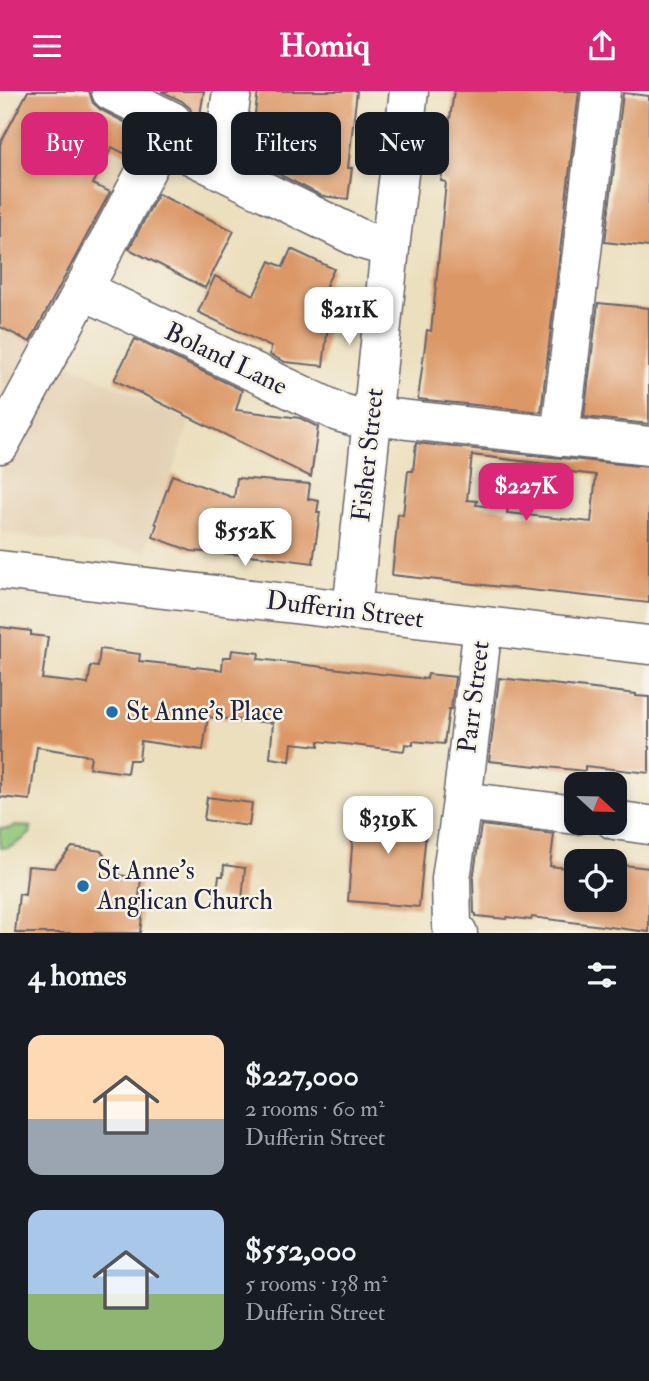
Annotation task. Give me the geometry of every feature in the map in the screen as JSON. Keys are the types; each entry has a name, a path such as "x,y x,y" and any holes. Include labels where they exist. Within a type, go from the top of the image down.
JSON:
{"street":[{"path":"111,91 154,112"},
{"path":"221,170 232,91"},
{"name":"Fisher Street","path":"352,611 371,417 409,91"},
{"path":"560,437 601,91"},
{"path":"217,168 363,240 390,249"},
{"path":"0,444 144,175"},
{"name":"Boland Lane","path":"83,290 338,412 355,417 390,418 649,446"},
{"name":"Dufferin Street","path":"0,570 649,645"},
{"name":"Parr Street","path":"458,933 452,927 451,879 483,626"},
{"path":"462,801 564,814"},
{"path":"627,822 649,825"}],"shaded area":[{"path":"32,91 94,91 137,112 122,112 122,175 153,175 61,360 190,421 145,551 0,532 0,154 21,113 21,175 108,175 108,112 21,112"}],"green space":[{"path":"31,827 30,834 13,846 1,848 0,828"}],"building":[{"path":"28,91 89,91 93,103 105,112 21,112 21,175 98,175 93,184 110,192 30,342 0,327 0,144"},
{"path":"161,91 204,91 200,112 191,112 182,101"},
{"path":"258,91 357,91 348,168 352,168 348,199 322,196 281,175 341,175 341,112 255,112"},
{"path":"454,91 579,91 541,412 418,399 427,330 431,331 446,182 441,181 442,175 449,175 449,126"},
{"path":"623,93 649,96 649,247 605,242"},
{"path":"108,114 122,121 122,152 112,147 108,155"},
{"path":"158,194 234,231 205,288 129,249"},
{"path":"291,249 334,269 312,317 329,319 323,366 285,362 270,355 271,347 198,312 215,276 254,295 270,261 283,267"},
{"path":"598,303 649,308 649,424 584,417"},
{"path":"135,339 242,390 236,410 300,418 318,427 311,477 114,380"},
{"path":"416,443 649,467 649,603 392,575 398,514 403,515 408,471 413,471","holes":["472,455 562,466 562,471 596,475 591,522 507,513 508,509 476,505 477,501 467,500"]},
{"path":"172,475 234,498 237,478 310,484 308,499 319,501 317,512 320,512 313,563 191,551 153,537 157,524 155,523"},
{"path":"0,627 31,631 31,635 48,637 42,679 88,684 91,666 98,667 100,649 140,654 139,661 222,670 223,657 231,657 232,650 259,653 258,659 381,674 427,679 428,674 455,677 444,744 413,741 413,745 405,744 404,751 319,741 319,746 292,743 290,761 270,758 273,723 208,717 203,750 141,741 139,760 129,760 127,773 89,768 91,756 37,747 30,800 0,797"},
{"path":"499,678 649,697 649,773 585,766 585,771 489,761"},
{"path":"207,797 252,803 249,826 204,820"},
{"path":"355,806 428,810 419,907 348,901"},
{"path":"481,825 554,834 550,866 564,868 564,912 627,912 627,865 649,868 649,932 532,917 531,920 476,916 473,880"},
{"name":"St Anne's Anglican Church","path":"72,847 101,851 118,875 141,878 138,907 143,908 140,933 15,933 19,894 25,895 28,866 54,868"},
{"path":"224,865 245,868 242,901 216,898 219,876 223,876"}],"place":[{"name":"St Anne's Place","path":"112,712"},
{"name":"St Anne's Anglican Church","path":"83,886"}]}
